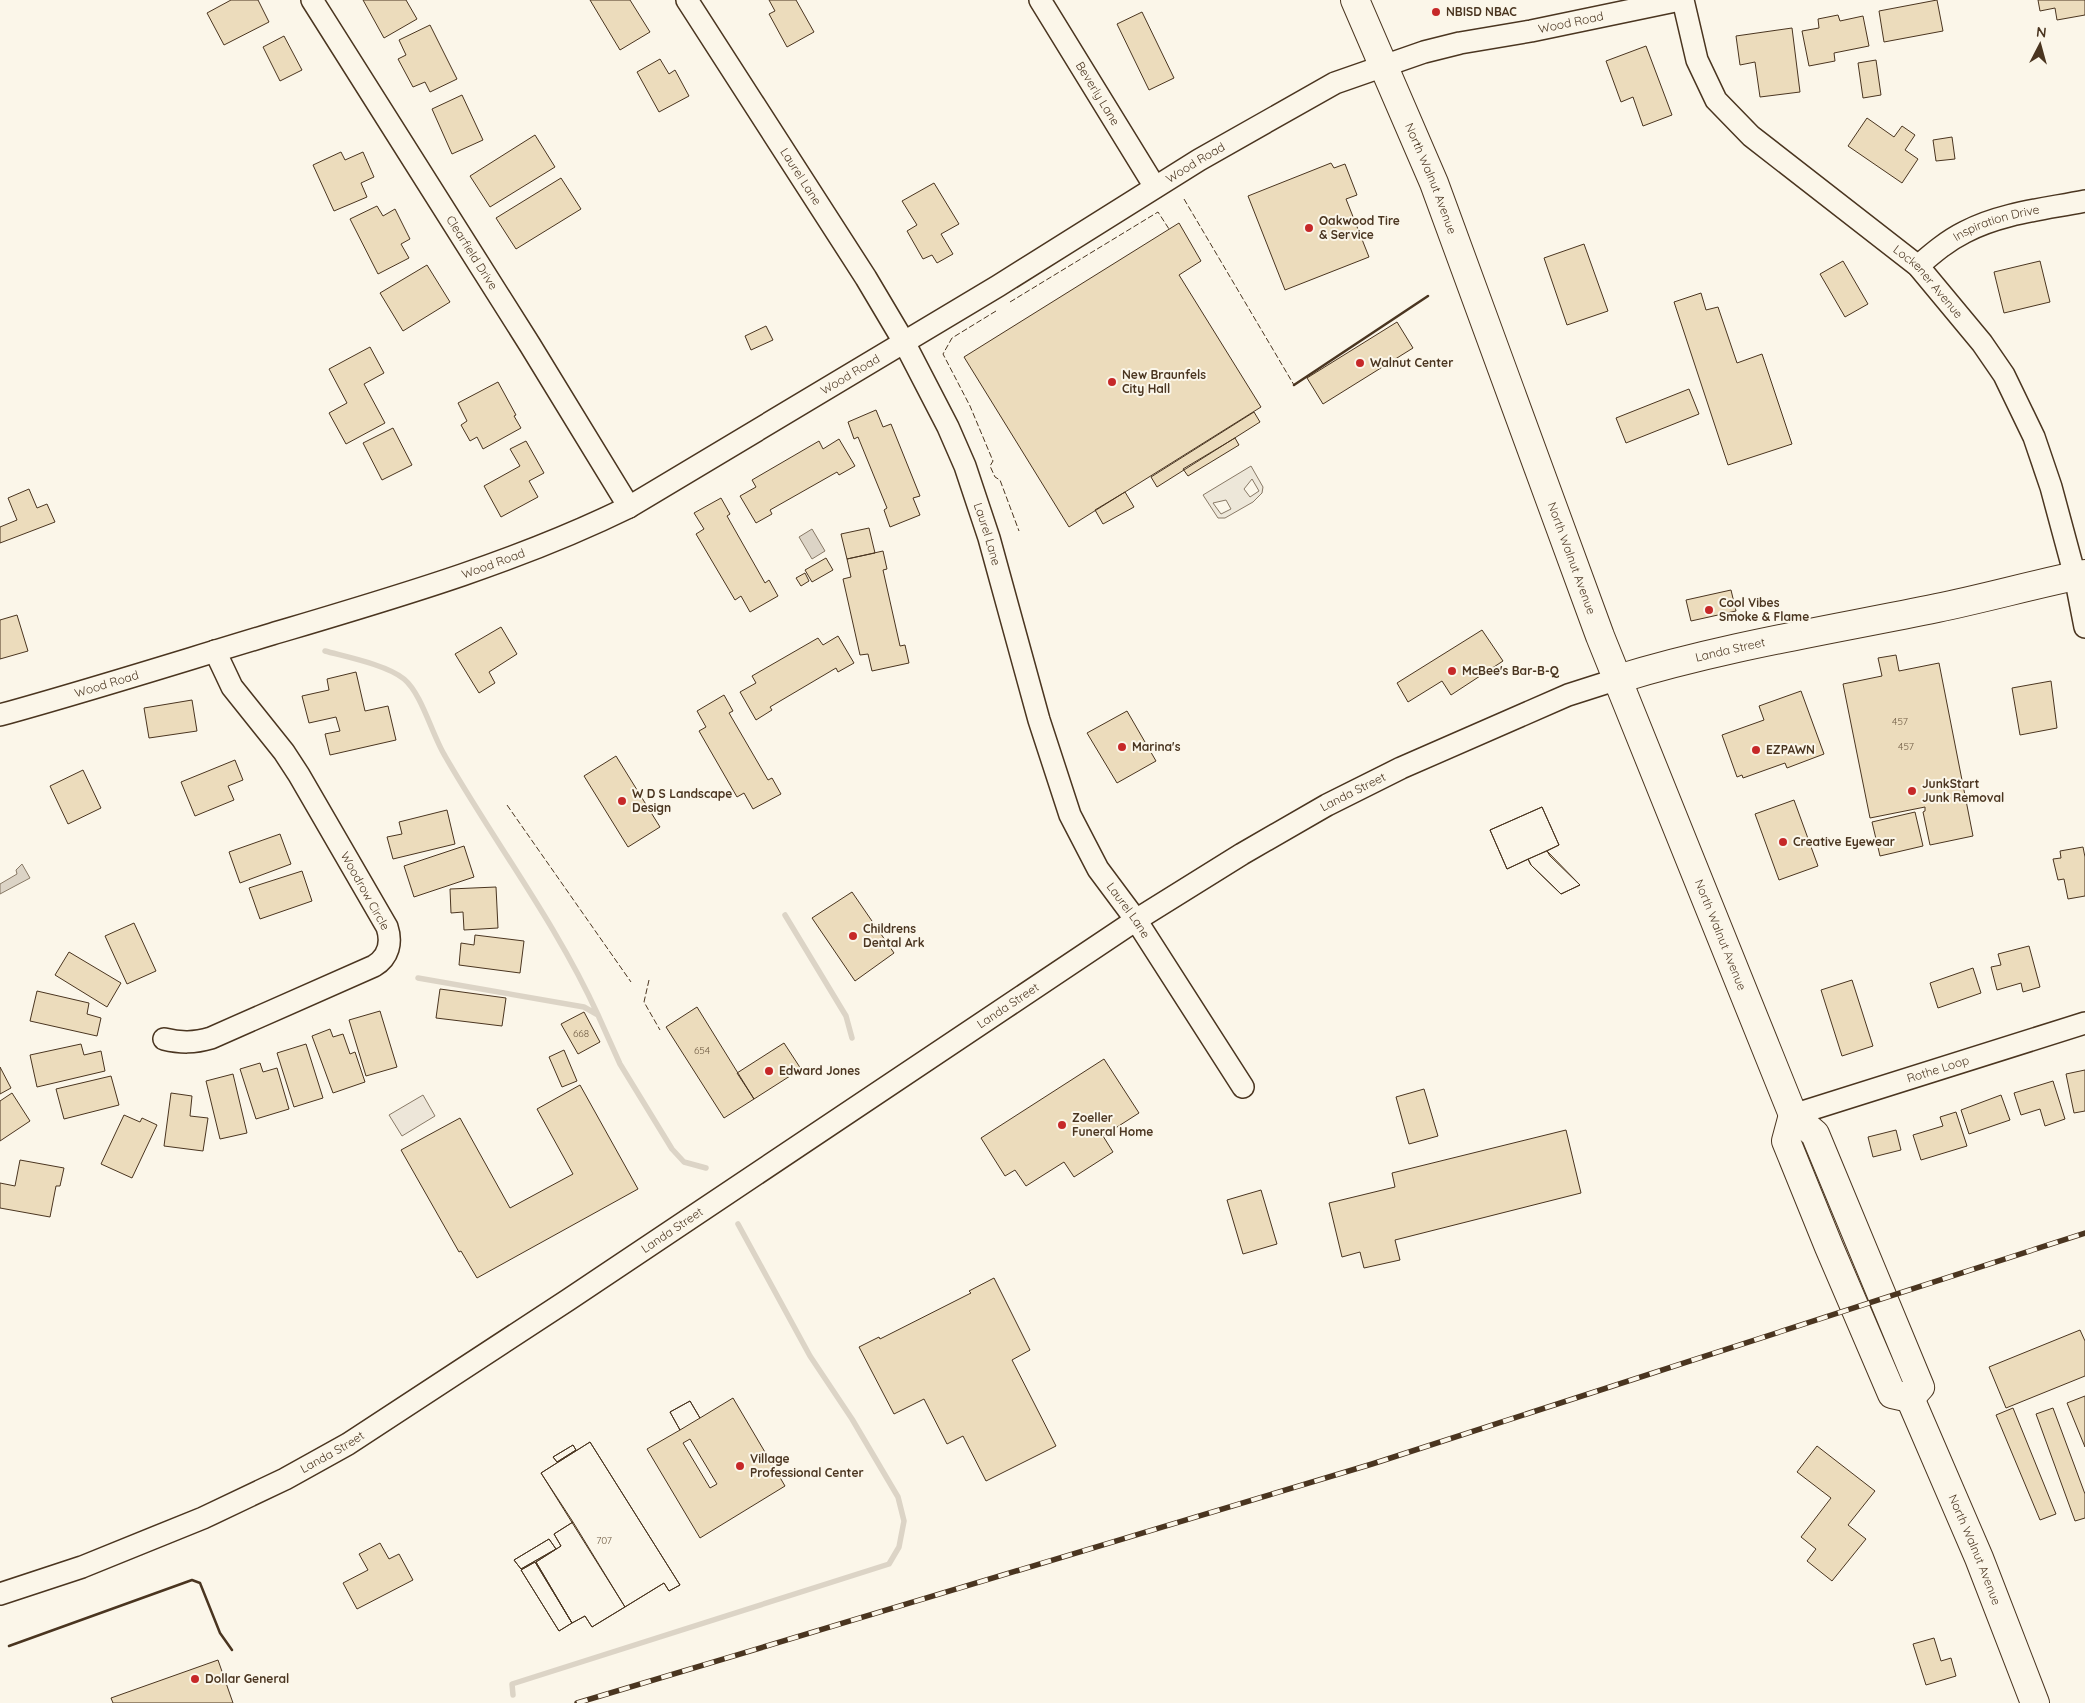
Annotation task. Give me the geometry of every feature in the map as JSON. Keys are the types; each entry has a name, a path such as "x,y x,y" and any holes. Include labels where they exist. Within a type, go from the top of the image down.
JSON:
{"main road":[{"name":"North Walnut Avenue","path":"1355,0 1434,183 1583,592 1685,851 1793,1115 1786,1140 1828,1247 1892,1394 1910,1398 1979,1558 2035,1703"},
{"name":"Landa Street","path":"1618,679 1662,665 1770,641 1938,608 2080,575"}],"street":[{"name":"Clearfield Drive","path":"312,0 530,345 629,507"},
{"name":"Laurel Lane","path":"687,0 866,278 904,342 948,427 965,466 1003,588 1039,720 1070,815 1098,869 1136,920 1243,1087"},
{"name":"Beverly Lane","path":"1040,0 1155,187"},
{"name":"Wood Road","path":"0,715 398,597 481,569 577,533 629,507 904,342 1155,187 1335,83 1460,43 1531,31 1681,0"},
{"name":"Lockener Avenue","path":"1681,0 1697,60 1716,100 1751,136 1918,266 1982,343 2004,375 2034,437 2080,575 2085,627"},
{"name":"Inspiration Drive","path":"1918,266 1940,247 1966,231 2008,216 2085,201"},
{"name":"Woodrow Circle","path":"164,1039 187,1043 211,1038 374,966 385,956 390,941 387,927 300,775 232,687 215,651"},
{"name":"Landa Street","path":"0,1594 82,1567 204,1518 285,1479 348,1444 568,1300 1136,920 1242,854 1358,789 1401,768 1568,695 1618,679"},
{"name":"Rothe Loop","path":"1793,1115 2085,1023"}],"shaded area":[{"path":"1251,466 1263,487 1262,493 1253,502 1225,518 1218,518 1203,495","holes":["1252,479 1259,491 1250,497 1244,489","1226,500 1231,509 1221,514 1213,503"]},
{"path":"812,529 825,551 812,559 799,537"},
{"path":"22,864 30,878 0,894 0,884 17,874 16,870"},
{"path":"423,1095 435,1116 402,1136 389,1115"}],"building":[{"path":"231,0 258,0 269,22 224,45 207,13"},
{"path":"363,0 406,0 417,19 384,38"},
{"path":"590,0 630,0 650,32 620,50"},
{"path":"769,0 796,0 814,32 787,47 769,14 775,11"},
{"path":"1937,0 1943,31 1884,42 1879,11"},
{"path":"2038,0 2085,0 2085,15 2057,20 2055,8 2040,11"},
{"path":"1142,12 1174,78 1149,90 1117,24"},
{"path":"1838,15 1840,21 1863,16 1869,46 1834,53 1835,61 1809,66 1802,31 1819,28 1818,19"},
{"path":"430,25 457,79 430,92 425,82 413,87 398,59 406,55 399,40"},
{"path":"1792,28 1800,92 1760,97 1755,62 1740,65 1736,36"},
{"path":"284,36 302,70 280,81 263,47"},
{"path":"1646,46 1672,115 1643,126 1633,97 1621,102 1606,61"},
{"path":"660,59 669,74 675,70 689,96 659,112 637,72"},
{"path":"1876,60 1881,95 1863,98 1858,63"},
{"path":"462,95 483,140 452,154 432,109"},
{"path":"1867,118 1894,137 1902,126 1915,135 1905,150 1918,159 1902,183 1848,146"},
{"path":"535,135 555,167 490,207 470,176"},
{"path":"1952,137 1955,159 1936,161 1933,140"},
{"path":"341,152 345,160 363,152 374,177 361,183 367,197 334,211 313,165"},
{"name":"Oakwood Tire & Service","path":"1331,163 1334,168 1345,164 1357,195 1346,199 1369,257 1285,290 1248,196"},
{"path":"561,178 581,209 516,249 496,218"},
{"path":"934,183 959,224 941,234 953,254 937,263 932,255 923,259 907,231 917,225 902,201"},
{"path":"377,206 383,216 395,209 410,239 401,244 409,258 378,274 350,219"},
{"name":"New Braunfels City Hall","path":"1179,223 1201,261 1179,275 1261,407 1069,527 964,357"},
{"path":"1584,244 1608,311 1567,325 1544,258"},
{"path":"1843,261 1868,304 1845,317 1820,274"},
{"path":"2040,261 2050,302 2004,313 1994,272"},
{"path":"427,265 450,302 403,331 380,293"},
{"path":"1701,293 1706,310 1718,307 1737,363 1762,354 1792,444 1728,465 1674,302"},
{"name":"Walnut Center","path":"1397,322 1413,348 1323,404 1307,378"},
{"path":"766,326 773,340 751,350 745,336"},
{"path":"370,347 384,373 364,384 385,423 346,444 329,413 347,403 329,369"},
{"path":"498,382 521,428 483,449 477,437 470,441 461,425 467,421 458,403"},
{"path":"1689,389 1699,414 1626,443 1616,418"},
{"path":"876,410 883,427 891,424 920,496 913,498 920,515 890,527 884,510 887,508 858,437 854,439 848,422"},
{"path":"1254,412 1260,422 1157,487 1151,477"},
{"path":"393,428 412,465 382,480 363,443"},
{"path":"1235,438 1239,445 1188,476 1183,469"},
{"path":"839,439 855,466 839,475 837,472 770,510 772,514 756,523 740,496 756,487 752,480 819,441 823,449"},
{"path":"526,441 544,473 529,481 538,497 501,517 484,486 520,466 510,449"},
{"path":"29,489 37,508 47,504 55,522 0,543 0,527 17,520 8,498"},
{"path":"1125,492 1134,507 1103,524 1095,510"},
{"path":"721,498 730,514 727,516 765,583 769,580 778,596 750,612 741,596 735,600 696,534 704,529 694,513"},
{"path":"869,528 875,553 847,559 841,534"},
{"path":"883,551 887,569 883,570 900,646 905,645 909,663 872,671 868,654 860,655 843,579 851,577 847,559"},
{"path":"826,558 833,570 812,582 805,570"},
{"path":"805,573 809,581 801,586 796,578"},
{"path":"1731,590 1736,611 1691,621 1686,600"},
{"path":"17,615 28,651 0,659 0,620"},
{"path":"501,627 517,654 489,672 495,683 479,693 455,654"},
{"name":"McBee's Bar-B-Q","path":"1482,630 1503,661 1451,695 1442,681 1408,702 1397,683"},
{"path":"838,636 854,663 838,672 836,668 770,707 772,710 756,720 740,692 756,683 752,676 818,638 823,645"},
{"path":"1896,655 1899,671 1939,663 1973,836 1930,845 1923,812 1925,807 1870,818 1843,684 1882,676 1878,658"},
{"path":"356,672 365,711 388,706 396,740 330,755 325,734 340,731 336,717 309,723 302,696 329,690 327,679"},
{"path":"2051,681 2057,728 2020,735 2012,688"},
{"path":"1801,691 1824,754 1787,768 1785,763 1743,778 1742,775 1737,777 1722,735 1764,720 1759,706"},
{"path":"724,695 733,711 729,713 768,780 772,778 781,794 753,809 744,793 737,797 699,731 706,727 697,711"},
{"path":"192,700 197,731 149,738 144,708"},
{"name":"Marina's","path":"1127,711 1156,761 1117,783 1087,733"},
{"name":"W D S Landscape Design","path":"616,756 660,827 628,847 584,776"},
{"path":"235,760 243,780 228,786 234,800 195,816 181,782"},
{"path":"83,770 101,808 68,824 50,786"},
{"path":"1794,800 1818,866 1779,880 1755,814"},
{"path":"1542,807 1559,845 1547,851 1580,885 1561,894 1531,865 1528,859 1507,869 1490,830"},
{"path":"1542,807 1559,845 1507,869 1490,830"},
{"path":"447,810 455,844 393,859 387,837 402,834 399,822"},
{"path":"1915,812 1923,846 1880,856 1872,822"},
{"path":"280,834 291,864 240,883 229,852"},
{"path":"464,846 474,877 414,897 404,866"},
{"path":"2083,847 2085,857 2085,896 2068,899 2064,879 2058,880 2053,859 2061,858 2060,851"},
{"path":"1547,851 1580,885 1561,894 1531,865 1528,859"},
{"path":"302,871 312,901 260,919 249,888"},
{"path":"496,887 498,928 464,930 463,912 451,913 450,889"},
{"name":"Childrens Dental Ark","path":"852,892 894,953 855,981 812,918"},
{"path":"134,923 156,971 127,984 105,936"},
{"path":"475,935 524,941 520,973 459,965 461,943 474,945"},
{"path":"2029,946 2040,987 2023,992 2021,983 1997,990 1991,967 2001,965 1998,954"},
{"path":"69,952 121,983 107,1007 55,975"},
{"path":"1973,968 1981,993 1938,1008 1930,983"},
{"path":"1852,980 1873,1046 1842,1056 1821,990"},
{"path":"440,989 506,998 502,1026 436,1018"},
{"path":"37,991 89,1003 87,1014 101,1018 97,1036 30,1021"},
{"path":"697,1007 754,1099 724,1118 666,1027"},
{"path":"380,1011 397,1067 366,1076 349,1020"},
{"path":"584,1012 600,1042 578,1054 561,1024"},
{"path":"330,1029 333,1037 343,1034 350,1054 355,1052 365,1082 333,1093 312,1036"},
{"path":"784,1043 801,1069 754,1099 737,1073"},
{"path":"81,1044 84,1055 101,1051 105,1071 37,1087 30,1055"},
{"path":"306,1044 323,1098 294,1107 277,1053"},
{"path":"564,1050 577,1081 562,1087 549,1057"},
{"name":"Zoeller Funeral Home","path":"1104,1059 1139,1113 1103,1136 1113,1152 1074,1177 1064,1162 1026,1186 1015,1170 1005,1176 981,1138"},
{"path":"260,1063 263,1072 277,1068 289,1109 256,1119 240,1069"},
{"path":"0,1067 11,1088 0,1094"},
{"path":"2085,1070 2085,1111 2074,1113 2066,1074"},
{"path":"233,1074 247,1133 220,1139 206,1081"},
{"path":"111,1076 119,1105 64,1119 56,1089"},
{"path":"2053,1081 2065,1119 2045,1126 2040,1109 2021,1115 2014,1093"},
{"path":"580,1085 638,1189 477,1278 461,1251 459,1252 401,1150 460,1118 510,1208 573,1174 537,1109"},
{"path":"1424,1089 1438,1136 1409,1144 1396,1097"},
{"path":"12,1093 30,1121 0,1141 0,1101"},
{"path":"171,1093 192,1096 190,1116 208,1118 203,1151 164,1146"},
{"path":"2001,1095 2010,1120 1969,1134 1961,1110"},
{"path":"1956,1112 1967,1146 1921,1160 1913,1135 1943,1126 1940,1117"},
{"path":"124,1115 140,1122 142,1118 157,1125 132,1178 101,1164"},
{"path":"1566,1130 1581,1193 1395,1240 1400,1260 1364,1268 1360,1252 1342,1257 1329,1203 1395,1187 1392,1173"},
{"path":"1896,1130 1901,1150 1873,1157 1868,1137"},
{"path":"20,1160 64,1168 60,1186 56,1186 50,1217 0,1208 0,1183 15,1186"},
{"path":"1261,1190 1277,1244 1243,1254 1227,1200"},
{"path":"994,1278 1030,1350 1012,1360 1056,1446 986,1481 963,1436 947,1444 924,1399 894,1414 859,1347 879,1337 880,1339 971,1293 969,1291"},
{"path":"2080,1330 2085,1341 2085,1376 2006,1408 1989,1367"},
{"path":"2085,1396 2085,1447 2067,1403"},
{"name":"Village Professional Center","path":"733,1398 785,1486 700,1538 647,1449 680,1430 670,1412 690,1401 700,1418","holes":["690,1439 717,1484 710,1488 683,1443"]},
{"path":"690,1401 700,1418 680,1430 670,1412"},
{"path":"2013,1408 2056,1514 2040,1520 1996,1415"},
{"path":"2053,1408 2085,1494 2085,1518 2075,1521 2036,1414"},
{"path":"590,1442 680,1585 669,1591 664,1583 592,1627 585,1616 572,1623 536,1562 561,1546 554,1534 573,1522 541,1473"},
{"path":"590,1442 680,1585 669,1591 664,1583 625,1607 541,1473"},
{"path":"573,1445 576,1450 557,1462 553,1457"},
{"path":"573,1445 576,1450 557,1462 553,1457"},
{"path":"1817,1446 1875,1491 1848,1525 1866,1539 1832,1581 1807,1561 1816,1549 1801,1537 1831,1498 1797,1472"},
{"path":"573,1522 625,1607 592,1627 585,1616 572,1623 536,1562 561,1546 554,1534"},
{"path":"549,1539 556,1549 521,1569 514,1560"},
{"path":"549,1539 556,1549 521,1569 514,1560"},
{"path":"380,1543 389,1559 399,1554 413,1580 357,1609 343,1583 368,1570 359,1554"},
{"path":"535,1562 572,1623 559,1631 521,1570"},
{"path":"535,1562 572,1623 559,1631 521,1570"},
{"path":"1934,1638 1941,1661 1951,1658 1956,1676 1926,1685 1913,1644"},
{"name":"Dollar General","path":"218,1660 233,1703 113,1703 111,1698"}],"waterway":[{"path":"325,651 388,670 404,679 410,686 416,694 445,756 563,948 598,1015"},
{"path":"785,915 846,1016 852,1038"},
{"path":"418,978 584,1007 598,1015 620,1064 672,1149 684,1162 706,1168"},
{"path":"513,1695 512,1684 889,1564 899,1547 904,1521 898,1497 852,1419 810,1356 738,1224"}],"railway":[{"path":"577,1703 1372,1464 2085,1233"}],"fence":[{"path":"1184,199 1294,385"},
{"path":"1010,302 1158,212 1169,229 1171,228"},
{"path":"996,311 952,338 943,354 970,406 993,461 990,466 995,477 1000,480 1019,531"},
{"path":"507,805 631,982"},
{"path":"649,980 644,1002 660,1030"}],"wall":[{"path":"1294,385 1428,296"},
{"path":"9,1646 192,1580 200,1583 220,1633 232,1650"}],"place":[{"name":"NBISD NBAC","path":"1436,12"},
{"name":"Oakwood Tire & Service","path":"1309,228"},
{"name":"Walnut Center","path":"1360,363"},
{"name":"New Braunfels City Hall","path":"1112,382"},
{"name":"Cool Vibes Smoke & Flame","path":"1709,610"},
{"name":"McBee's Bar-B-Q","path":"1452,671"},
{"name":"Marina's","path":"1122,747"},
{"name":"EZPAWN","path":"1756,750"},
{"name":"JunkStart Junk Removal","path":"1912,791"},
{"name":"W D S Landscape Design","path":"622,801"},
{"name":"Creative Eyewear","path":"1783,842"},
{"name":"Childrens Dental Ark","path":"853,936"},
{"name":"Edward Jones","path":"769,1071"},
{"name":"Zoeller Funeral Home","path":"1062,1125"},
{"name":"Village Professional Center","path":"740,1466"},
{"name":"Dollar General","path":"195,1679"}]}
